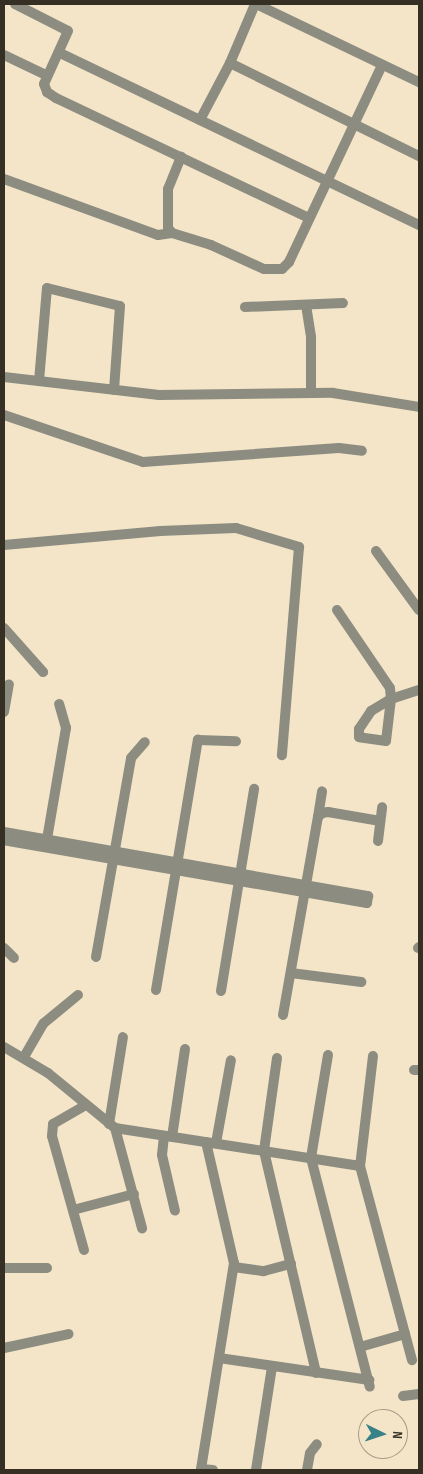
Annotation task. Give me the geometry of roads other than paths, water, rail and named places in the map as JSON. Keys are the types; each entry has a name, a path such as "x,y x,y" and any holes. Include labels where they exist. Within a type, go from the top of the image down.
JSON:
{"street":[{"path":"15,4 68,31 60,53 46,75 47,92 56,98 309,218"},
{"path":"200,120 230,63 256,4 419,82"},
{"path":"60,53 419,225"},
{"path":"4,55 46,75"},
{"path":"230,63 419,156"},
{"path":"181,157 168,189 168,228 172,233 211,245 264,269 282,269 289,262 382,64"},
{"path":"4,179 158,235 165,236 172,233"},
{"path":"38,381 47,288 120,306 114,390"},
{"path":"245,307 343,303"},
{"path":"306,305 311,338 311,393"},
{"path":"4,377 159,395 333,393 419,407"},
{"path":"4,415 143,462 340,448 362,452"},
{"path":"4,545 160,531 236,528 299,547 282,755"},
{"path":"376,551 419,610"},
{"path":"337,610 390,688 391,699 419,690"},
{"path":"4,628 43,672"},
{"path":"4,712 9,684"},
{"path":"46,844 66,728 59,704"},
{"path":"156,990 198,740 236,741"},
{"path":"96,957 130,758 145,742"},
{"path":"221,991 242,877 254,789"},
{"path":"284,1015 322,791"},
{"path":"378,841 382,807"},
{"path":"318,817 328,812 380,821"},
{"path":"4,832 46,844"},
{"path":"4,840 46,844 305,888 368,896 367,903 305,888"},
{"path":"4,948 14,958"},
{"path":"291,973 361,982"},
{"path":"24,1057 44,1023 78,994"},
{"path":"123,1037 112,1126 134,1194 142,1228"},
{"path":"4,1048 24,1057 48,1073 112,1126 360,1166"},
{"path":"175,1211 162,1155 168,1136 185,1049"},
{"path":"219,1358 316,1373 370,1384 311,1158 328,1055"},
{"path":"373,1056 360,1166 412,1360"},
{"path":"277,1058 264,1151 316,1373"},
{"path":"213,1470 201,1469 234,1268 211,1143 231,1060"},
{"path":"84,1250 52,1136 53,1124 86,1105"},
{"path":"73,1210 134,1194"},
{"path":"234,1268 264,1271 291,1264"},
{"path":"4,1268 47,1268"},
{"path":"4,1348 69,1334"},
{"path":"360,1347 405,1334"},
{"path":"256,1470 272,1367"},
{"path":"403,1396 419,1394"},
{"path":"307,1470 310,1453 317,1444"}]}
